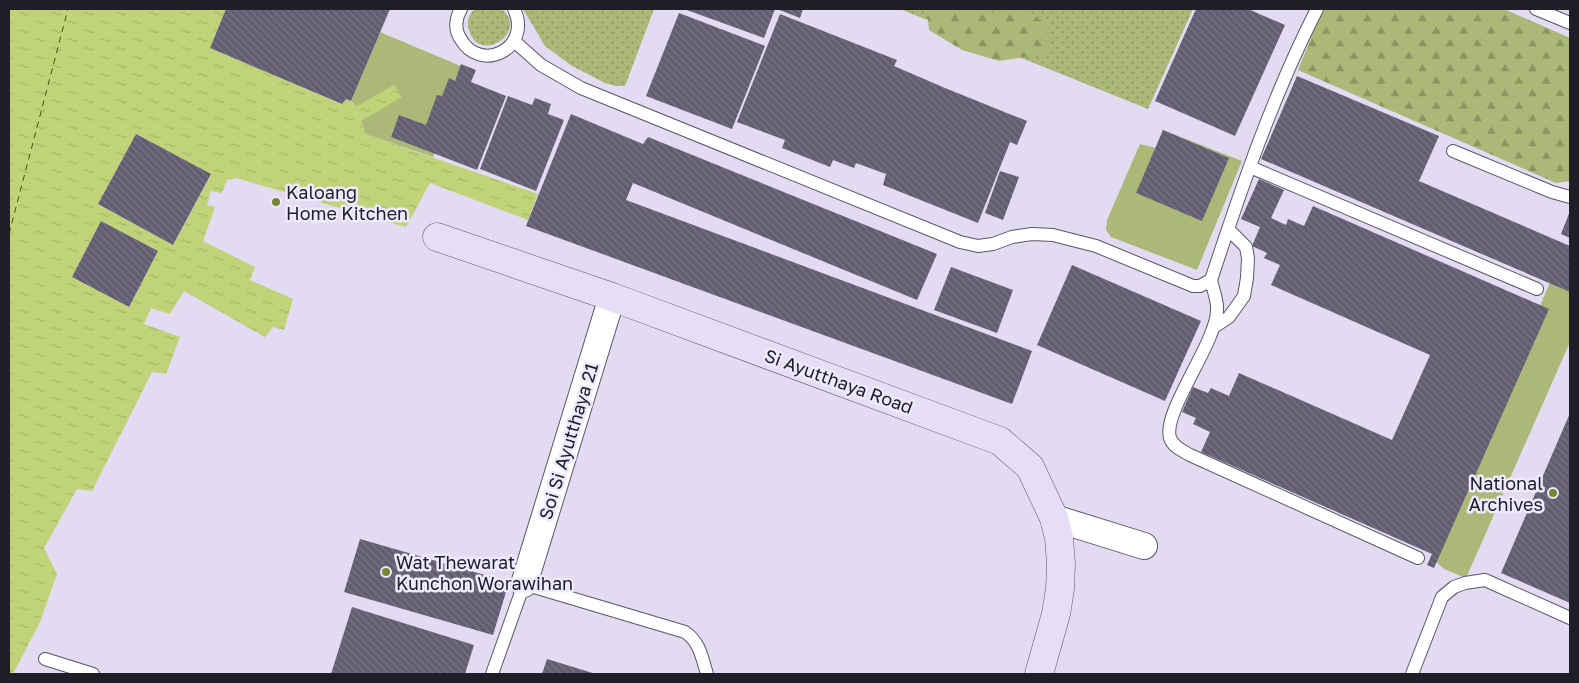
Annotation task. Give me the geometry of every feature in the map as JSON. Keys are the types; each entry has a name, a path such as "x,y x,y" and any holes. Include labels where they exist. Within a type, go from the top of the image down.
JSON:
{"street":[{"name":"Si Ayutthaya Road","path":"437,237 612,297 1000,441 1030,467 1054,518 1060,546 1060,589 1056,614 1039,674"},
{"name":"Soi Si Ayutthaya 21","path":"524,584 612,297"},
{"path":"1054,518 1144,546"}],"lane":[{"path":"461,9 456,24 462,43 469,50 479,55 488,56 499,54 514,41 518,31 518,20 514,9"},
{"path":"1317,9 1302,39 1250,166 1228,229 1211,280 1218,310 1214,327 1171,419 1170,437 1175,446 1190,455 1418,558"},
{"path":"1536,9 1570,23"},
{"path":"514,41 542,65 581,88 960,242 978,246 1032,234 1054,235 1096,246 1193,286 1200,286 1211,280"},
{"path":"1453,151 1552,192 1570,197"},
{"path":"1250,166 1537,289"},
{"path":"1214,327 1229,317 1244,296 1247,278 1248,258 1246,247 1228,229"},
{"path":"1412,674 1442,597 1454,587 1465,583 1486,580 1570,618"},
{"path":"492,674 524,584 686,632 697,643 706,674"},
{"path":"45,659 93,674"}],"green space":[{"path":"475,9 502,9 509,18 510,27 506,35 499,42 491,45 482,45 474,40 469,30 468,21"},
{"path":"523,9 654,9 625,86 615,86 572,66 545,46"},
{"path":"900,9 1193,9 1148,109"},
{"path":"927,9 984,9 990,14 1019,9 1047,23 1051,53 999,61 962,50 929,30"},
{"path":"1325,9 1504,9 1570,38 1570,181 1556,183 1298,70 1319,18"},
{"path":"380,32 470,70 433,157 365,134 357,107 351,101"},
{"path":"1163,130 1242,161 1197,270 1111,237 1106,230 1107,220 1140,144 1156,148"},
{"path":"1554,273 1570,279 1570,342 1466,578 1444,569 1432,558"}],"water":[{"path":"9,9 226,9 210,48 341,104 346,99 357,106 394,85 402,97 361,121 365,134 538,194 528,220 430,183 406,227 236,178 227,180 222,193 211,191 207,205 215,207 203,241 255,267 250,280 293,299 284,330 273,327 265,337 184,291 170,314 151,308 144,324 180,337 166,374 152,372 92,491 77,489 44,548 57,574 40,622 13,674 9,674","holes":["136,134 211,175 173,245 98,204","101,221 158,251 129,307 72,277"]}],"building":[{"path":"226,9 390,9 351,101 346,99 342,104 210,48"},
{"path":"684,9 775,9 764,38"},
{"path":"777,9 803,9 800,18"},
{"path":"1196,9 1248,9 1285,25 1235,136 1155,101"},
{"path":"679,13 765,46 732,129 646,96"},
{"path":"780,14 897,60 894,66 1027,121 1017,145 1010,142 978,223 883,185 886,174 856,163 854,168 833,160 830,167 782,148 785,140 737,122"},
{"path":"461,64 476,70 471,82 506,96 477,170 391,137 399,115 426,125 437,95 442,96 449,78 455,81"},
{"path":"1297,76 1439,136 1419,181 1570,246 1570,292 1261,159"},
{"path":"508,96 532,105 535,98 551,104 548,114 564,120 536,191 480,169"},
{"path":"571,114 643,144 648,137 937,254 917,300 633,183 626,200 1032,351 1012,404 526,226"},
{"path":"1163,130 1229,158 1202,221 1136,193"},
{"path":"136,134 211,174 173,245 98,204"},
{"path":"1000,171 1019,177 1003,220 985,213"},
{"path":"1259,179 1284,190 1271,218 1286,225 1288,219 1304,226 1313,206 1549,309 1434,568 1427,565 1432,554 1201,452 1210,432 1193,424 1196,418 1182,412 1193,387 1208,393 1211,388 1229,396 1239,373 1392,440 1430,355 1271,285 1280,265 1264,258 1267,253 1252,246 1260,227 1241,219"},
{"path":"1570,211 1570,238 1561,234"},
{"path":"101,221 158,251 129,307 72,277"},
{"path":"1072,265 1201,321 1165,401 1037,345"},
{"path":"951,267 1013,290 997,333 934,310"},
{"name":"National Archives","path":"1570,413 1570,603 1501,573"},
{"path":"360,539 509,582 493,635 344,592"},
{"path":"352,607 474,645 465,674 331,674"},
{"path":"547,659 596,674 542,674"}],"ferry route":[{"path":"9,234 68,9"}],"place":[{"name":"Kaloang Home Kitchen","path":"276,202"},
{"name":"National Archives","path":"1553,493"},
{"name":"Wat Thewarat Kunchon Worawihan","path":"386,572"}]}
